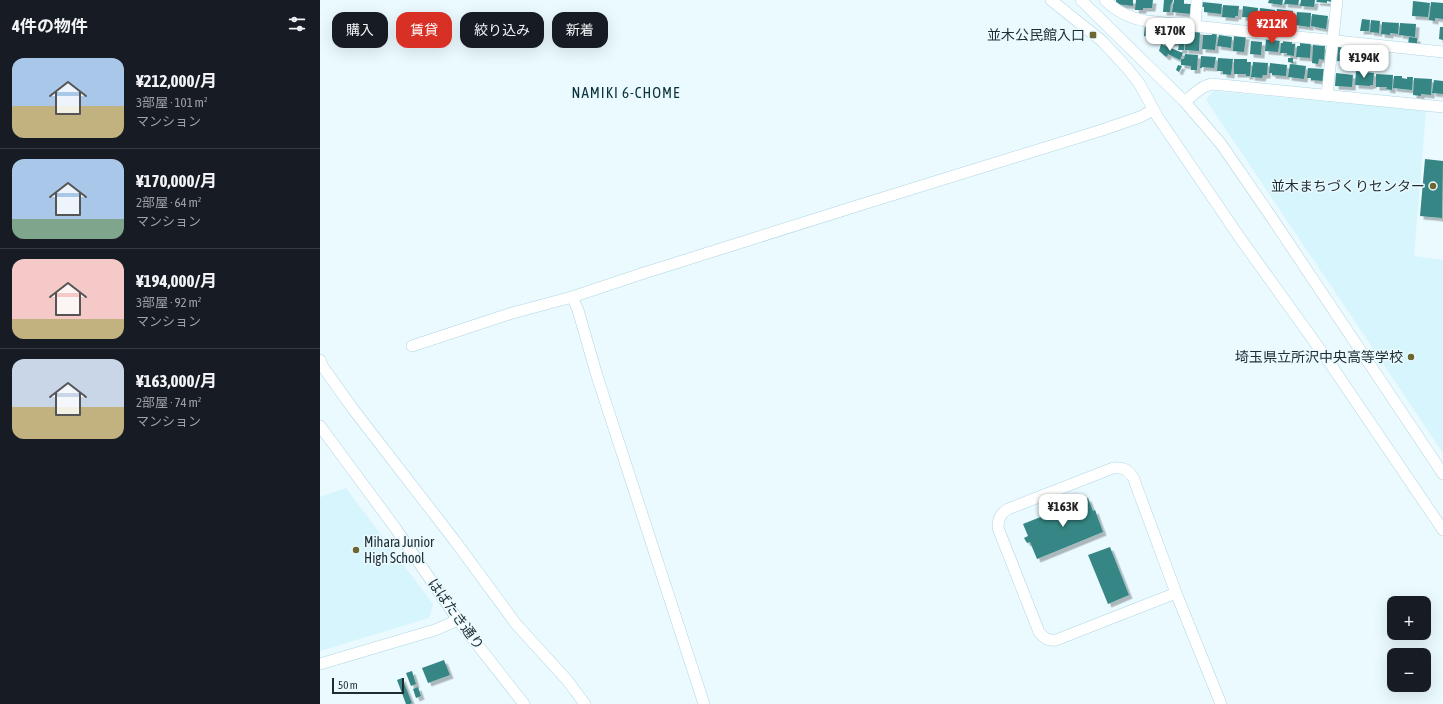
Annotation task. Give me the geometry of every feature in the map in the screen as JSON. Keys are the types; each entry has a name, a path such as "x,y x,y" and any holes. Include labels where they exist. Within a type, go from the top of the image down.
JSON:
{"street":[{"path":"1051,0 1102,41 1126,66 1139,83 1153,110 1240,238 1351,394 1443,530"},
{"path":"1081,0 1186,102 1221,144 1244,176 1443,474"},
{"path":"1105,0 1119,12 1135,19 1443,52"},
{"path":"1195,25 1197,0"},
{"path":"1328,95 1337,0"},
{"path":"1186,102 1201,89 1212,84 1443,106"},
{"path":"412,346 1099,131 1140,117 1153,110"},
{"path":"572,297 578,310 597,376 704,704"},
{"path":"320,360 323,367 353,409 455,541 516,624 567,680 585,704"},
{"name":"はばたき通り","path":"320,426 396,528 458,620 524,704"},
{"path":"1176,593 1056,640 1044,638 1039,632 998,528 998,520 1001,513 1113,468 1121,467 1128,470 1133,477 1176,593 1221,704"},
{"path":"320,664 435,630 458,620"}],"shaded area":[{"name":"埼玉県立所沢中央高等学校","path":"1213,91 1426,111 1414,256 1443,260 1443,453 1206,100"},
{"name":"Mihara Junior High School","path":"346,488 433,604 429,618 320,651 320,497"}],"building":[{"path":"1116,0 1133,0 1133,6 1116,4"},
{"path":"1136,0 1153,0 1152,8 1135,10"},
{"path":"1164,0 1173,0 1172,4 1171,3 1170,12 1163,12"},
{"path":"1174,0 1184,0 1184,4 1191,4 1190,14 1172,12"},
{"path":"1269,0 1283,0 1282,5 1268,3"},
{"path":"1285,0 1299,0 1298,5 1284,4"},
{"path":"1301,0 1315,0 1314,7 1300,6"},
{"path":"1317,0 1331,0 1331,2 1316,2"},
{"path":"1413,1 1430,3 1428,17 1412,16"},
{"path":"1202,2 1222,4 1221,14 1204,12"},
{"path":"1431,2 1443,3 1443,19 1435,18 1435,21 1429,20"},
{"path":"1223,5 1239,6 1238,16 1235,16 1235,18 1222,17"},
{"path":"1243,6 1258,8 1257,18 1242,17"},
{"path":"1260,8 1275,10 1274,23 1259,20"},
{"path":"1277,9 1293,11 1292,23 1287,23 1286,25 1276,24"},
{"path":"1297,12 1311,13 1310,27 1295,25"},
{"path":"1312,14 1328,16 1326,29 1311,26"},
{"path":"1362,19 1370,20 1369,31 1360,31"},
{"path":"1371,20 1380,21 1379,33 1370,32"},
{"path":"1382,22 1399,23 1398,34 1381,34"},
{"path":"1400,23 1416,24 1415,37 1399,35"},
{"path":"1145,25 1161,27 1159,38 1144,36"},
{"path":"1440,27 1443,27 1443,40 1439,39"},
{"path":"1162,30 1185,32 1184,50 1178,50 1179,45 1175,43 1161,42"},
{"path":"1193,30 1200,31 1199,51 1185,50 1186,31 1193,32"},
{"path":"1212,33 1217,33 1215,50 1202,49 1203,35 1212,35"},
{"path":"1219,35 1232,37 1231,48 1217,46"},
{"path":"1234,35 1246,36 1244,52 1233,51"},
{"path":"1409,37 1417,38 1417,45 1408,44"},
{"path":"1266,39 1280,40 1278,52 1265,51"},
{"path":"1283,40 1292,40 1292,44 1295,44 1294,56 1287,55 1287,53 1280,53 1281,43 1283,43"},
{"path":"1251,41 1262,42 1261,55 1250,54"},
{"path":"1300,42 1311,42 1310,58 1296,57 1297,46 1300,46"},
{"path":"1161,44 1183,53 1180,60 1168,54 1167,57 1159,51"},
{"path":"1313,45 1325,46 1324,60 1319,59 1318,64 1312,63"},
{"path":"1338,46 1355,47 1352,64 1349,64 1349,62 1337,61"},
{"path":"1185,54 1198,55 1197,70 1191,70 1191,66 1181,65 1181,59 1184,59"},
{"path":"1201,56 1216,57 1214,68 1200,68"},
{"path":"1218,58 1233,59 1231,75 1223,74 1223,71 1217,71"},
{"path":"1288,58 1293,58 1293,63 1288,62"},
{"path":"1234,59 1247,59 1247,62 1251,62 1250,76 1246,76 1246,74 1234,74"},
{"path":"1253,62 1268,63 1267,75 1263,75 1262,78 1251,77"},
{"path":"1270,63 1287,65 1286,76 1272,75 1272,73 1269,73"},
{"path":"1290,64 1306,66 1304,79 1288,77"},
{"path":"1178,65 1182,66 1179,72 1176,70"},
{"path":"1308,68 1324,69 1323,81 1311,80 1311,78 1307,78"},
{"path":"1356,71 1374,73 1373,85 1355,85"},
{"path":"1336,73 1353,75 1352,87 1335,86"},
{"path":"1376,74 1393,75 1392,90 1386,89 1387,87 1376,87"},
{"path":"1394,76 1402,76 1402,78 1407,79 1407,77 1413,77 1412,90 1393,88"},
{"path":"1414,78 1432,79 1431,95 1413,95"},
{"path":"1434,80 1443,81 1443,94 1432,93"},
{"name":"並木まちづくりセンター","path":"1425,159 1443,161 1442,218 1420,216"},
{"path":"1088,498 1093,511 1095,510 1103,532 1037,559 1030,542 1027,543 1024,538 1028,536 1023,524"},
{"path":"1110,547 1129,595 1108,604 1088,555"},
{"path":"444,660 450,675 428,683 422,668"},
{"path":"412,671 416,684 411,686 406,673"},
{"path":"402,678 412,703 410,704 406,704 397,680"},
{"path":"418,687 421,696 416,698 413,689"}],"place":[{"name":"並木公民館入口","path":"1093,35"},
{"name":"並木まちづくりセンター","path":"1433,186"},
{"name":"埼玉県立所沢中央高等学校","path":"1411,357"},
{"name":"Mihara Junior High School","path":"356,550"}],"district":[{"name":"NAMIKI 6-CHOME","path":"626,92"}]}
